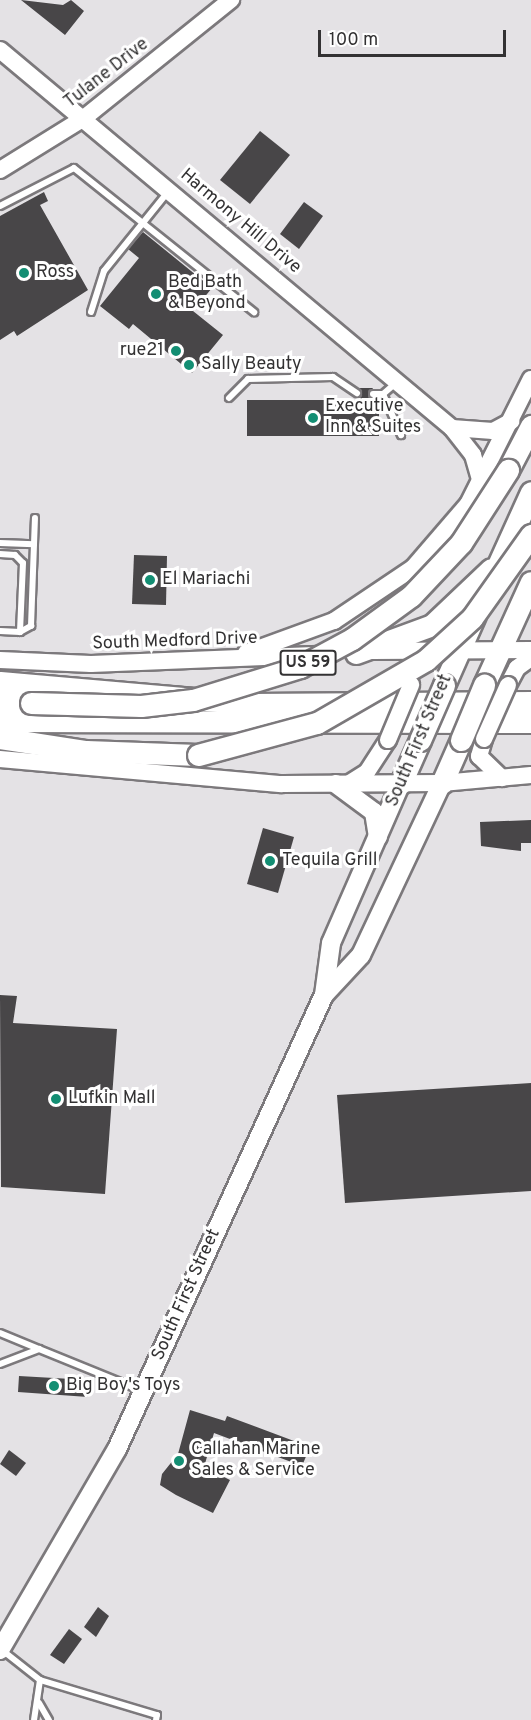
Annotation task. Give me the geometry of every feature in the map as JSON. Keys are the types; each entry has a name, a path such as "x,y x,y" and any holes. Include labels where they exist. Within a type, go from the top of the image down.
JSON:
{"highway":[{"name":"US 59","path":"0,701 141,706 193,700 300,667 352,639 411,596 461,543 508,470 522,423"},
{"name":"South First Street","path":"401,783 531,492"},
{"path":"0,738 86,751 198,755 318,723 426,660 471,618 531,535"},
{"path":"356,652 432,625 501,557"},
{"name":"South First Street","path":"442,783 499,649 531,582"},
{"path":"0,682 249,704 531,702"},
{"path":"0,721 531,722"}],"main road":[{"name":"South First Street","path":"0,1649 117,1449 324,995 331,943 401,783"},
{"name":"South First Street","path":"324,995 361,955 442,783"},
{"path":"341,784 374,812 378,838"}],"street":[{"name":"Tulane Drive","path":"0,170 84,118 231,0"},
{"name":"Harmony Hill Drive","path":"0,50 453,428 472,455 481,483"},
{"path":"217,662 334,621 377,597 444,536 522,423 531,380"},
{"path":"453,428 493,431 522,423"},
{"name":"South Medford Drive","path":"0,660 217,662 356,652 459,649 531,650"},
{"path":"341,784 368,772 388,740 411,685 408,651"},
{"path":"502,778 479,756 484,739 517,668 531,658"},
{"path":"0,759 154,776 341,784 442,783 531,775"}],"lane":[{"path":"0,206 74,168 144,221 254,312"},
{"path":"91,312 104,271 170,190"},
{"path":"229,398 248,379 333,377 357,393"},
{"path":"373,394 384,394 397,382"},
{"path":"384,394 400,435"},
{"path":"0,631 20,632 31,626 36,518"},
{"path":"0,543 34,544"},
{"path":"0,554 15,555 23,563 20,632"},
{"path":"0,1333 39,1349 147,1383"},
{"path":"0,1364 39,1349"},
{"path":"0,1649 40,1680 157,1715 156,1720"},
{"path":"34,1720 39,1703 40,1680"},
{"path":"39,1703 49,1720"}],"building":[{"path":"21,0 63,5 71,0 84,11 65,35"},
{"path":"260,131 290,155 250,204 220,180"},
{"path":"44,192 48,201 40,205 88,290 17,336 14,331 0,340 0,216"},
{"path":"304,202 323,216 299,249 280,234"},
{"path":"143,232 212,288 193,311 223,335 192,373 133,324 129,329 100,306 139,258 128,249"},
{"name":"Executive Inn & Suites","path":"359,388 373,388 368,396 379,401 379,436 247,436 247,400 356,400 362,394"},
{"name":"El Mariachi","path":"134,555 167,556 166,605 132,604"},
{"path":"531,820 531,843 521,843 521,851 481,846 480,822"},
{"name":"Tequila Grill","path":"263,828 294,837 278,893 247,884"},
{"name":"Lufkin Mall","path":"0,995 17,996 13,1023 117,1029 105,1194 1,1187"},
{"path":"531,1083 531,1191 345,1203 337,1095"},
{"name":"Big Boy's Toys","path":"19,1376 89,1380 88,1397 18,1392"},
{"name":"Callahan Marine Sales & Service","path":"190,1410 225,1421 227,1416 310,1447 302,1466 214,1433 204,1467 230,1480 213,1513 160,1485 162,1474 178,1454"},
{"path":"9,1450 26,1463 16,1476 0,1464"},
{"path":"98,1607 109,1616 96,1637 84,1627"},
{"path":"69,1629 82,1639 64,1664 50,1655"}],"place":[{"name":"Ross","path":"24,273"},
{"name":"Bed Bath & Beyond","path":"156,294"},
{"name":"rue21","path":"176,351"},
{"name":"Sally Beauty","path":"189,365"},
{"name":"Executive Inn & Suites","path":"313,418"},
{"name":"El Mariachi","path":"150,580"},
{"name":"Tequila Grill","path":"270,861"},
{"name":"Lufkin Mall","path":"56,1099"},
{"name":"Big Boy's Toys","path":"54,1386"},
{"name":"Callahan Marine Sales & Service","path":"179,1461"}]}
